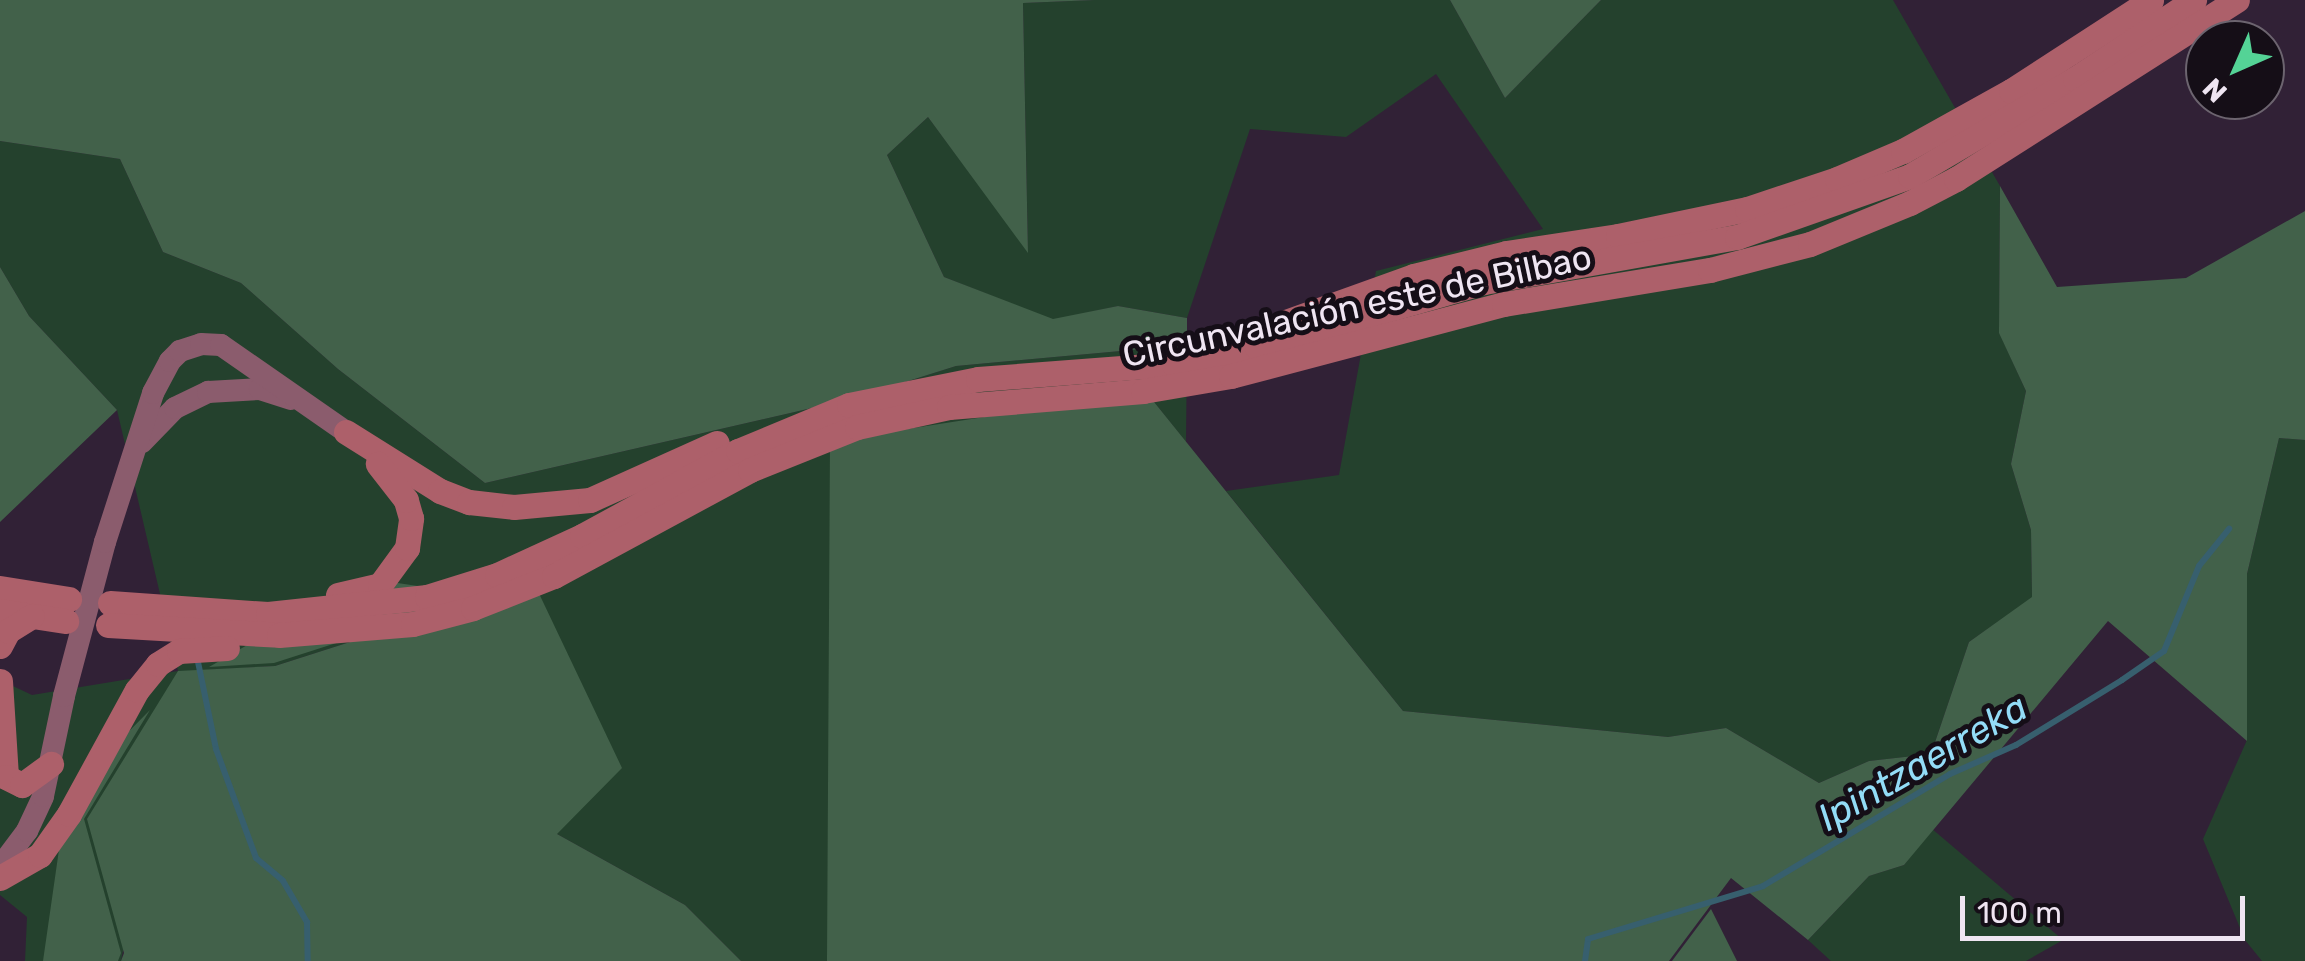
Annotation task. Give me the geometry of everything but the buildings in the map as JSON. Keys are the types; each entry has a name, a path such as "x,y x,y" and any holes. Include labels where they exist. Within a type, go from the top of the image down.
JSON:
{"main road":[{"path":"1162,364 1213,343 1284,324 1414,276 1506,253 1618,236 1746,209 1837,179 1903,151 2011,91 2151,0"},
{"name":"Circunvalación este de Bilbao","path":"2194,0 1963,147 1874,192 1737,237 1484,282 1256,346 1162,364 978,379 848,406 738,451 582,536 498,575 404,602 268,614 109,614 280,635 374,629 458,612 522,590 594,556 766,462 857,426 949,408 1143,391 1230,376 1504,304 1694,273 1810,244 1910,204 1956,179 2237,0"},
{"path":"346,432 440,491 468,502 552,506 590,500 821,401 848,406"},
{"path":"268,614 293,601 380,586 408,548 411,518 406,500 392,476 346,432"},
{"path":"0,588 68,610 32,616 0,611"},
{"path":"0,646 8,631 32,616"},
{"path":"0,878 40,855 68,814 136,690 158,664 180,651 308,644 374,629"},
{"path":"0,681 6,777 22,785 50,764"}],"street":[{"path":"0,867 27,832 50,764 105,542 153,393 170,362 180,351 201,344 221,345 346,432"},
{"path":"132,458 161,419 208,392 260,389 312,408"}],"green space":[{"path":"0,0 1095,0 1023,3 1028,253 928,117 887,155 944,277 1053,319 1118,306 1187,318 1187,345 956,366 851,399 485,483 338,369 241,283 163,252 120,159 0,141"},
{"path":"1450,0 1505,98 1601,0 1893,0 2000,186 1999,332 2026,391 2011,464 2031,530 2032,598 1969,642 1931,754 1869,761 1819,783 1726,728 1668,737 1403,711 1226,491 1339,475 1376,271 1543,229 1436,74 1346,137 1250,129 1187,318 1118,306 1053,320 944,277 887,155 928,117 1028,251 1023,3"},
{"path":"1450,0 1601,0 1505,98"},
{"path":"0,141 120,159 163,252 241,283 338,369 485,483 851,399 956,366 1187,345 1186,442 1146,392 827,961 741,961 685,905 557,834 534,583 275,666 178,672 121,961 25,961 27,917 0,895 0,680 32,695 178,671 117,410 29,316 0,267"},
{"path":"2000,186 2057,287 2186,278 2305,211 2305,440 2279,438 2247,574 2247,741 2108,621 1904,865 1869,876 1808,940 1731,878 1669,961 827,961 830,441 1146,392 1403,711 1668,737 1726,728 1819,783 1869,761 1931,754 1969,642 2032,597 2031,530 2011,464 2026,391 1999,333"},
{"path":"0,267 29,316 117,410 0,522"},
{"path":"2279,438 2305,440 2305,961 2262,961 2245,940 2203,839 2247,740 2247,574"},
{"path":"364,578 458,592 467,601 274,663 209,667"},
{"path":"534,583 622,768 557,834 685,905 741,961 121,961 124,953 87,819 178,671 275,666"},
{"path":"150,710 84,819 121,953 118,961 43,961 67,794"},
{"path":"1931,828 2063,940 2026,961 1831,961 1808,940 1869,876 1904,865"},
{"path":"1711,909 1737,961 1672,961"}],"waterway":[{"name":"Ipintzaerreka","path":"1585,961 1588,939 1763,886 1950,774 2016,745 2122,680 2164,651 2199,566 2229,529"},
{"path":"198,662 216,749 256,858 283,881 307,922 308,961"}]}
